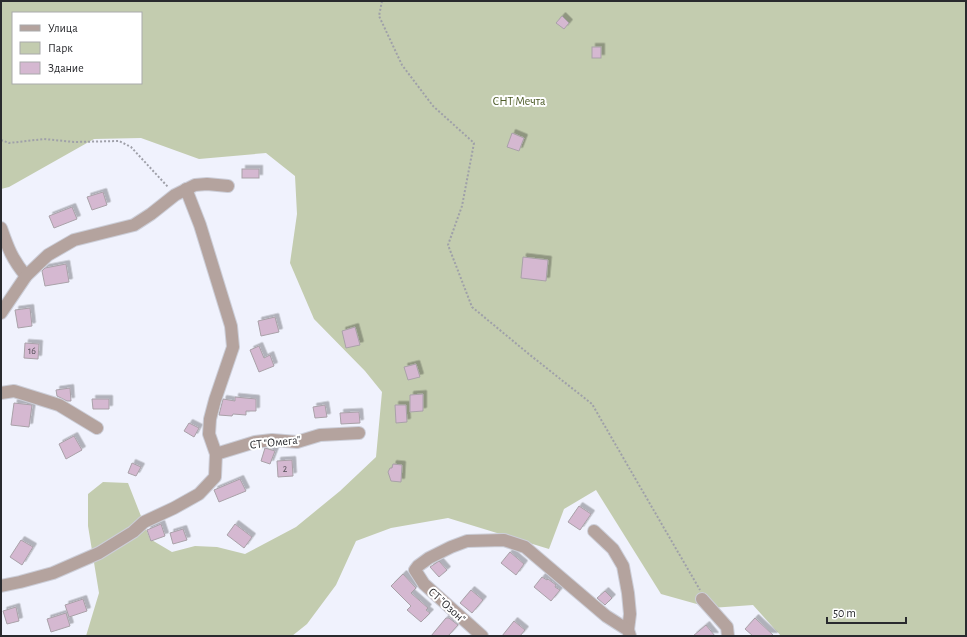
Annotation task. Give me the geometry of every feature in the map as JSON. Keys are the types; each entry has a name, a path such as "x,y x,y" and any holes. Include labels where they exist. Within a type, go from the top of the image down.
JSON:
{"street":[{"path":"1,313 26,276 48,255 74,240 134,224 151,214 175,195 195,185 228,186"},
{"path":"1,586 53,573 99,553 133,532 144,522 199,494 215,477 216,454 209,434 210,419 214,400 233,347 231,326 200,225 186,189"},
{"path":"1,228 10,253 26,276"},
{"path":"1,393 14,391 59,405 97,428"},
{"name":"СТ \"Омега\"","path":"216,454 255,442 272,440 297,442 320,435 359,433"},
{"path":"594,531 613,549 623,566 630,614 629,633"},
{"name":"СТ \"Озон\"","path":"482,636 424,584 415,570 429,558 467,541 504,540 525,547 606,616 629,633"},
{"path":"702,599 727,627 728,636"}],"path":[{"path":"382,1 379,16 402,65 433,106 474,143 462,206 448,245 472,307 530,356 592,404 700,590 702,599"},
{"path":"1,140 9,143 44,139 74,142 119,141 131,147 175,195"}],"green space":[{"name":"СНТ Мечта","path":"1,1 966,1 966,636 781,636 753,605 711,608 661,594 596,490 564,509 549,549 448,518 391,528 356,541 336,585 307,624 292,636 86,636 99,593 88,526 88,494 103,482 128,483 150,539 172,552 195,546 217,547 245,554 296,527 340,491 376,457 382,392 365,371 314,319 290,263 297,214 295,176 266,153 199,159 141,138 94,139 9,187 1,189"}],"building":[{"path":"562,16 569,23 564,29 556,23"},
{"path":"592,47 601,47 601,58 592,58"},
{"path":"512,133 524,138 519,151 507,147"},
{"path":"242,169 259,169 259,178 242,178"},
{"path":"103,192 107,205 92,210 87,197"},
{"path":"72,207 77,219 54,228 49,216"},
{"path":"523,257 548,260 546,281 521,278"},
{"path":"66,264 69,282 45,286 42,271 45,268"},
{"path":"30,308 32,326 18,328 15,310"},
{"path":"275,317 279,332 261,336 258,321"},
{"path":"355,327 360,345 346,348 342,331"},
{"path":"25,343 39,344 38,359 24,358"},
{"path":"259,346 264,358 270,355 274,366 259,372 250,350"},
{"path":"416,364 420,377 408,380 404,367"},
{"path":"70,388 71,401 67,401 57,396 56,390"},
{"path":"423,394 423,411 410,412 410,395"},
{"path":"235,397 256,399 256,411 246,411 246,415 219,415 223,399 235,401"},
{"path":"92,399 109,399 109,409 93,409"},
{"path":"14,403 32,405 29,427 11,425"},
{"path":"325,405 327,417 315,418 313,407"},
{"path":"395,405 406,405 407,422 396,423"},
{"path":"359,412 360,423 341,424 340,413"},
{"path":"189,423 199,428 194,437 184,431"},
{"path":"74,436 82,450 66,459 59,444"},
{"path":"265,448 275,451 270,464 261,461"},
{"path":"292,460 293,476 278,477 277,461"},
{"path":"132,463 141,467 136,476 128,473"},
{"path":"393,464 402,465 401,482 391,481 388,472 390,468 392,468"},
{"path":"240,479 246,491 219,502 214,490"},
{"path":"579,506 591,514 580,530 568,522"},
{"path":"161,524 165,536 151,541 147,530"},
{"path":"235,524 252,537 244,548 227,535"},
{"path":"183,529 187,540 173,544 170,533"},
{"path":"21,540 33,547 22,565 10,557"},
{"path":"510,552 524,564 516,575 501,563"},
{"path":"439,561 447,570 439,577 430,567"},
{"path":"403,574 416,588 411,593 428,608 426,610 430,613 421,622 407,610 411,606 391,586"},
{"path":"542,577 547,580 548,579 560,590 551,601 534,587"},
{"path":"471,590 483,600 472,613 460,603"},
{"path":"605,591 612,598 605,605 597,598"},
{"path":"83,599 87,611 69,617 65,605"},
{"path":"16,607 19,621 7,624 3,611"},
{"path":"66,613 70,626 51,632 47,619"},
{"path":"446,618 449,618 458,625 448,636 431,636"},
{"path":"755,618 774,636 753,636 745,629"},
{"path":"514,621 525,630 520,636 502,636"},
{"path":"706,625 715,636 693,636"}]}
